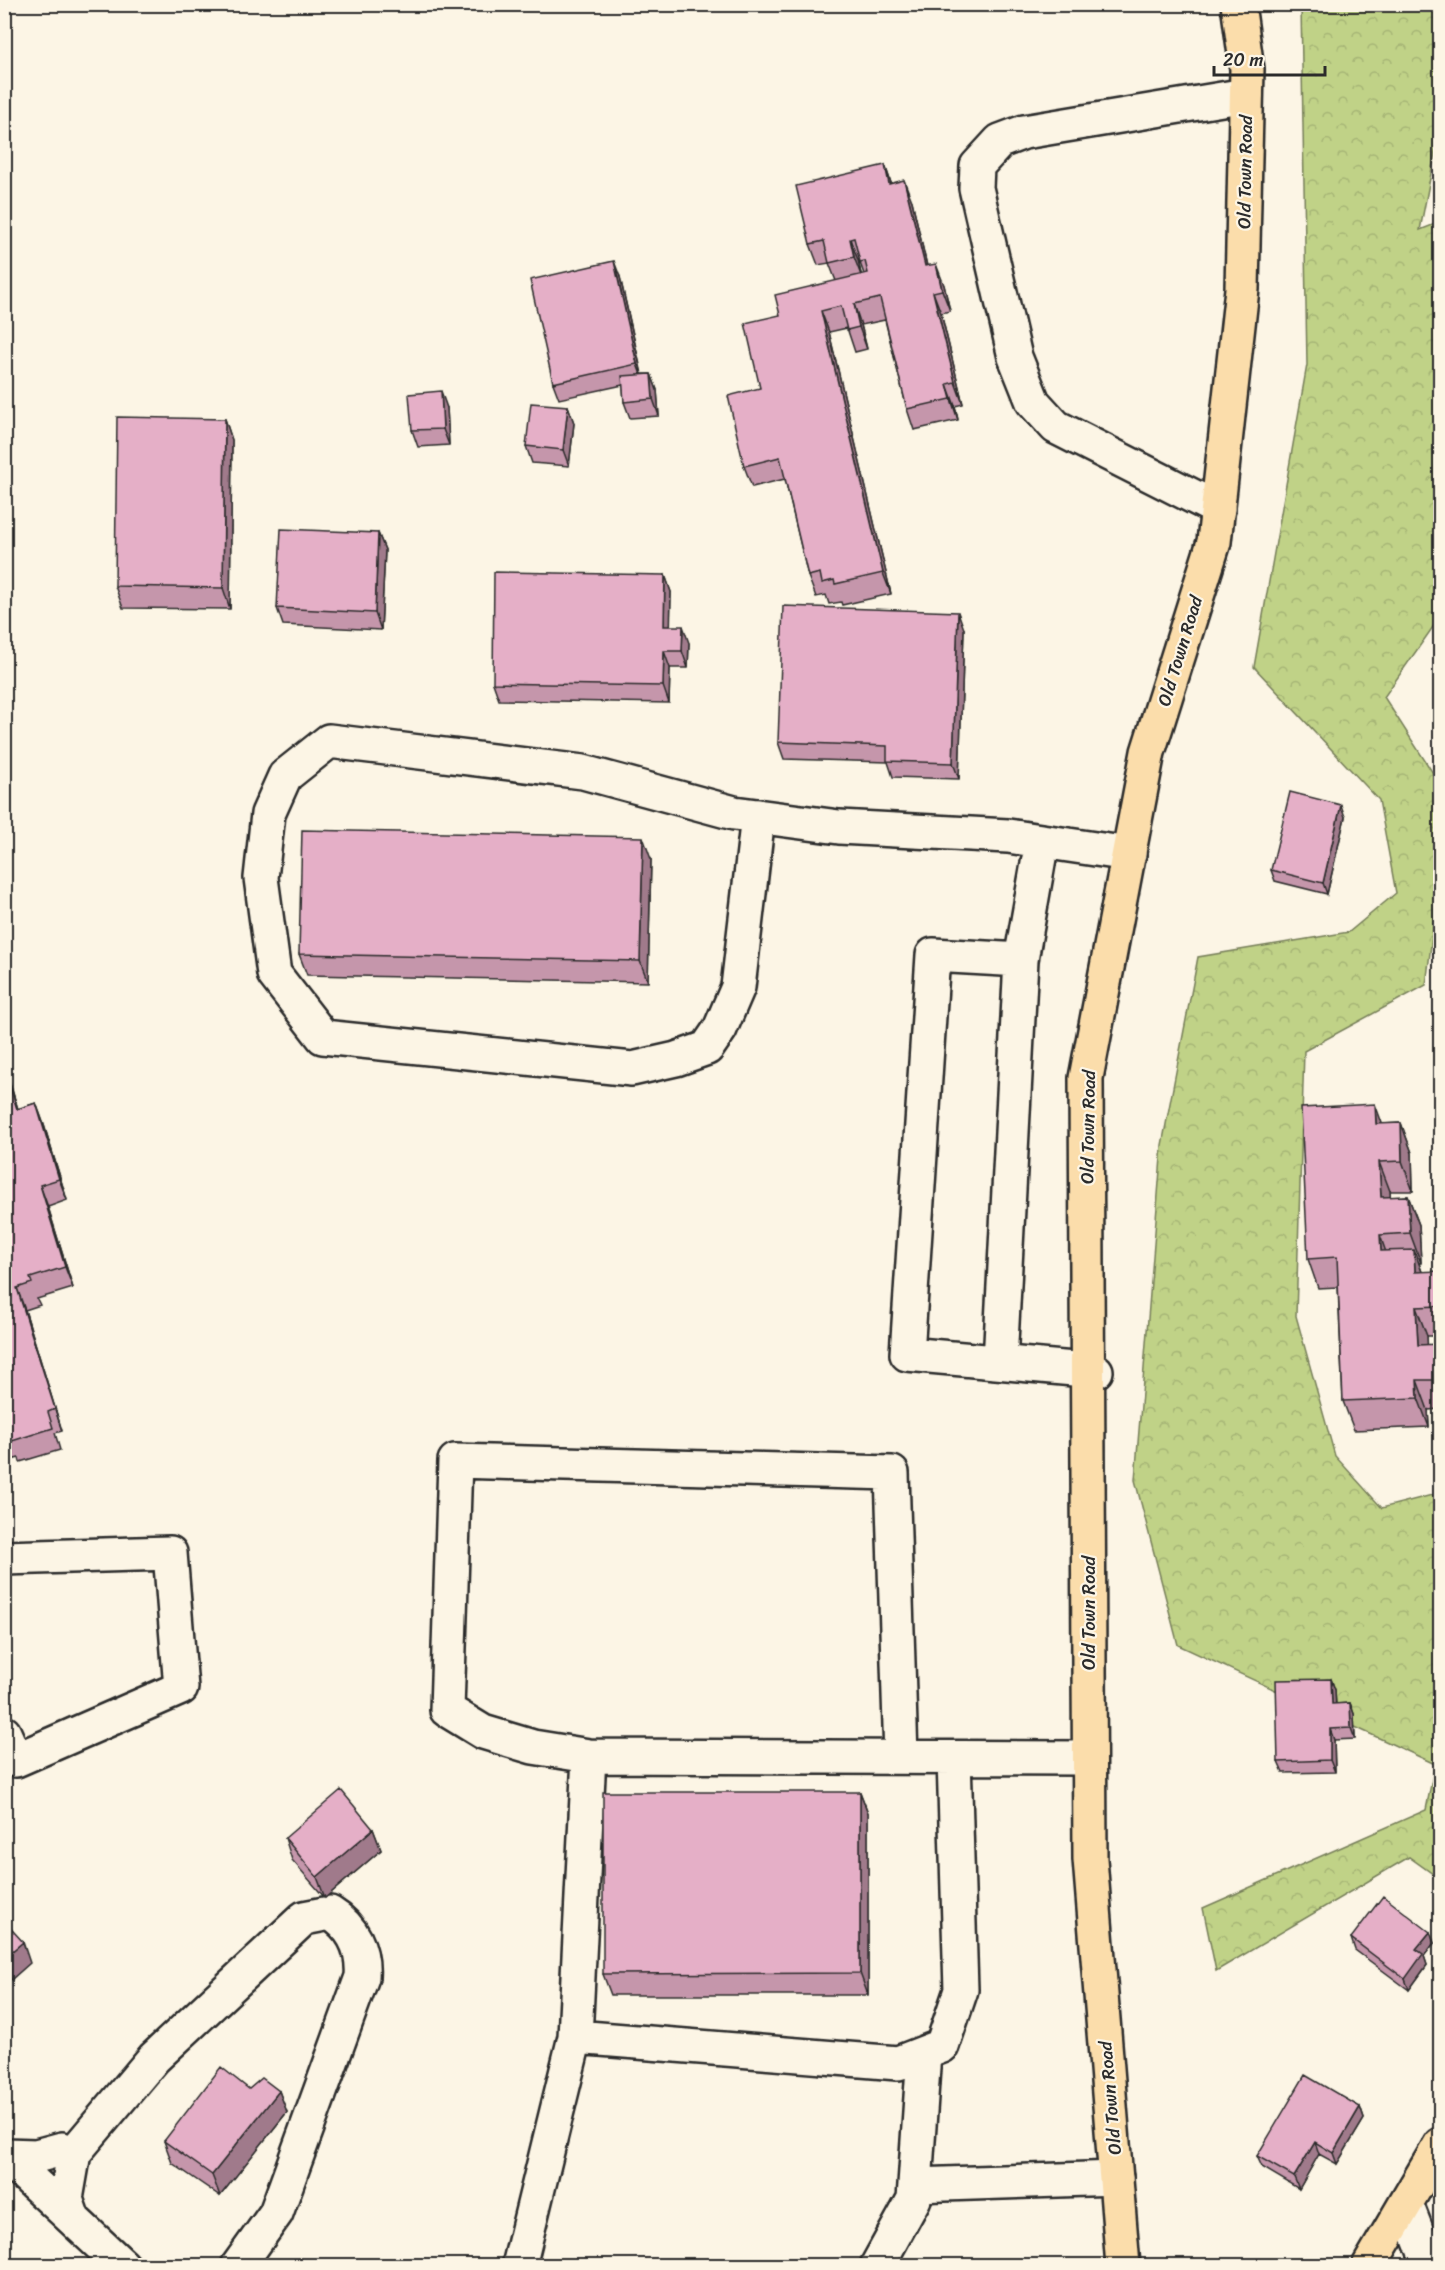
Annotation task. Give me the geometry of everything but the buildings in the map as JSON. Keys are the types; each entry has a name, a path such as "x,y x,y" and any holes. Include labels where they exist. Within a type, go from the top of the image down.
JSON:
{"main road":[{"name":"Old Town Road","path":"1123,2265 1090,1859 1092,1371 1086,1078 1148,752 1214,542 1242,289 1247,69 1238,4"},
{"path":"1370,2265 1440,2145"}],"street":[{"path":"1218,509 1056,427 1033,402 1015,357 976,188 977,166 1000,141 1024,132 1246,95"},
{"path":"758,816 738,987 720,1029 707,1048 676,1059 632,1069 323,1037 274,974 261,878 268,813 285,776 329,741 584,772 734,813 758,816 838,827 1008,836 1129,854"},
{"path":"1000,1362 1021,960 1042,841"},
{"path":"1021,960 933,955 907,1354 1092,1371"},
{"path":"900,1758 892,1473 455,1461 447,1710 483,1732 533,1747 589,1756 900,1758 1089,1758"},
{"path":"4,1558 170,1553 181,1688 16,1760 4,1734"},
{"path":"519,2265 575,2037 589,1756"},
{"path":"575,2037 898,2062 942,2046 962,1990 954,1758"},
{"path":"73,2219 66,2199 74,2153 154,2058 304,1918 330,1913 340,1919 359,1945 363,1962 362,1977 276,2213 238,2265"},
{"path":"877,2265 914,2199 924,2053"},
{"path":"5,2155 36,2156 62,2149 74,2153"},
{"path":"5,2155 123,2265"},
{"path":"915,2185 1116,2178"},
{"path":"1406,2204 1430,2265"}],"green space":[{"path":"1301,5 1440,5 1440,127 1420,230 1440,222 1440,617 1384,697 1440,784 1440,872 1426,985 1304,1051 1296,1316 1335,1456 1382,1508 1440,1493 1440,1879 1409,1857 1216,1971 1203,1908 1426,1810 1435,1764 1178,1645 1135,1480 1162,1145 1198,957 1349,932 1396,893 1379,800 1254,667 1307,365"}]}
